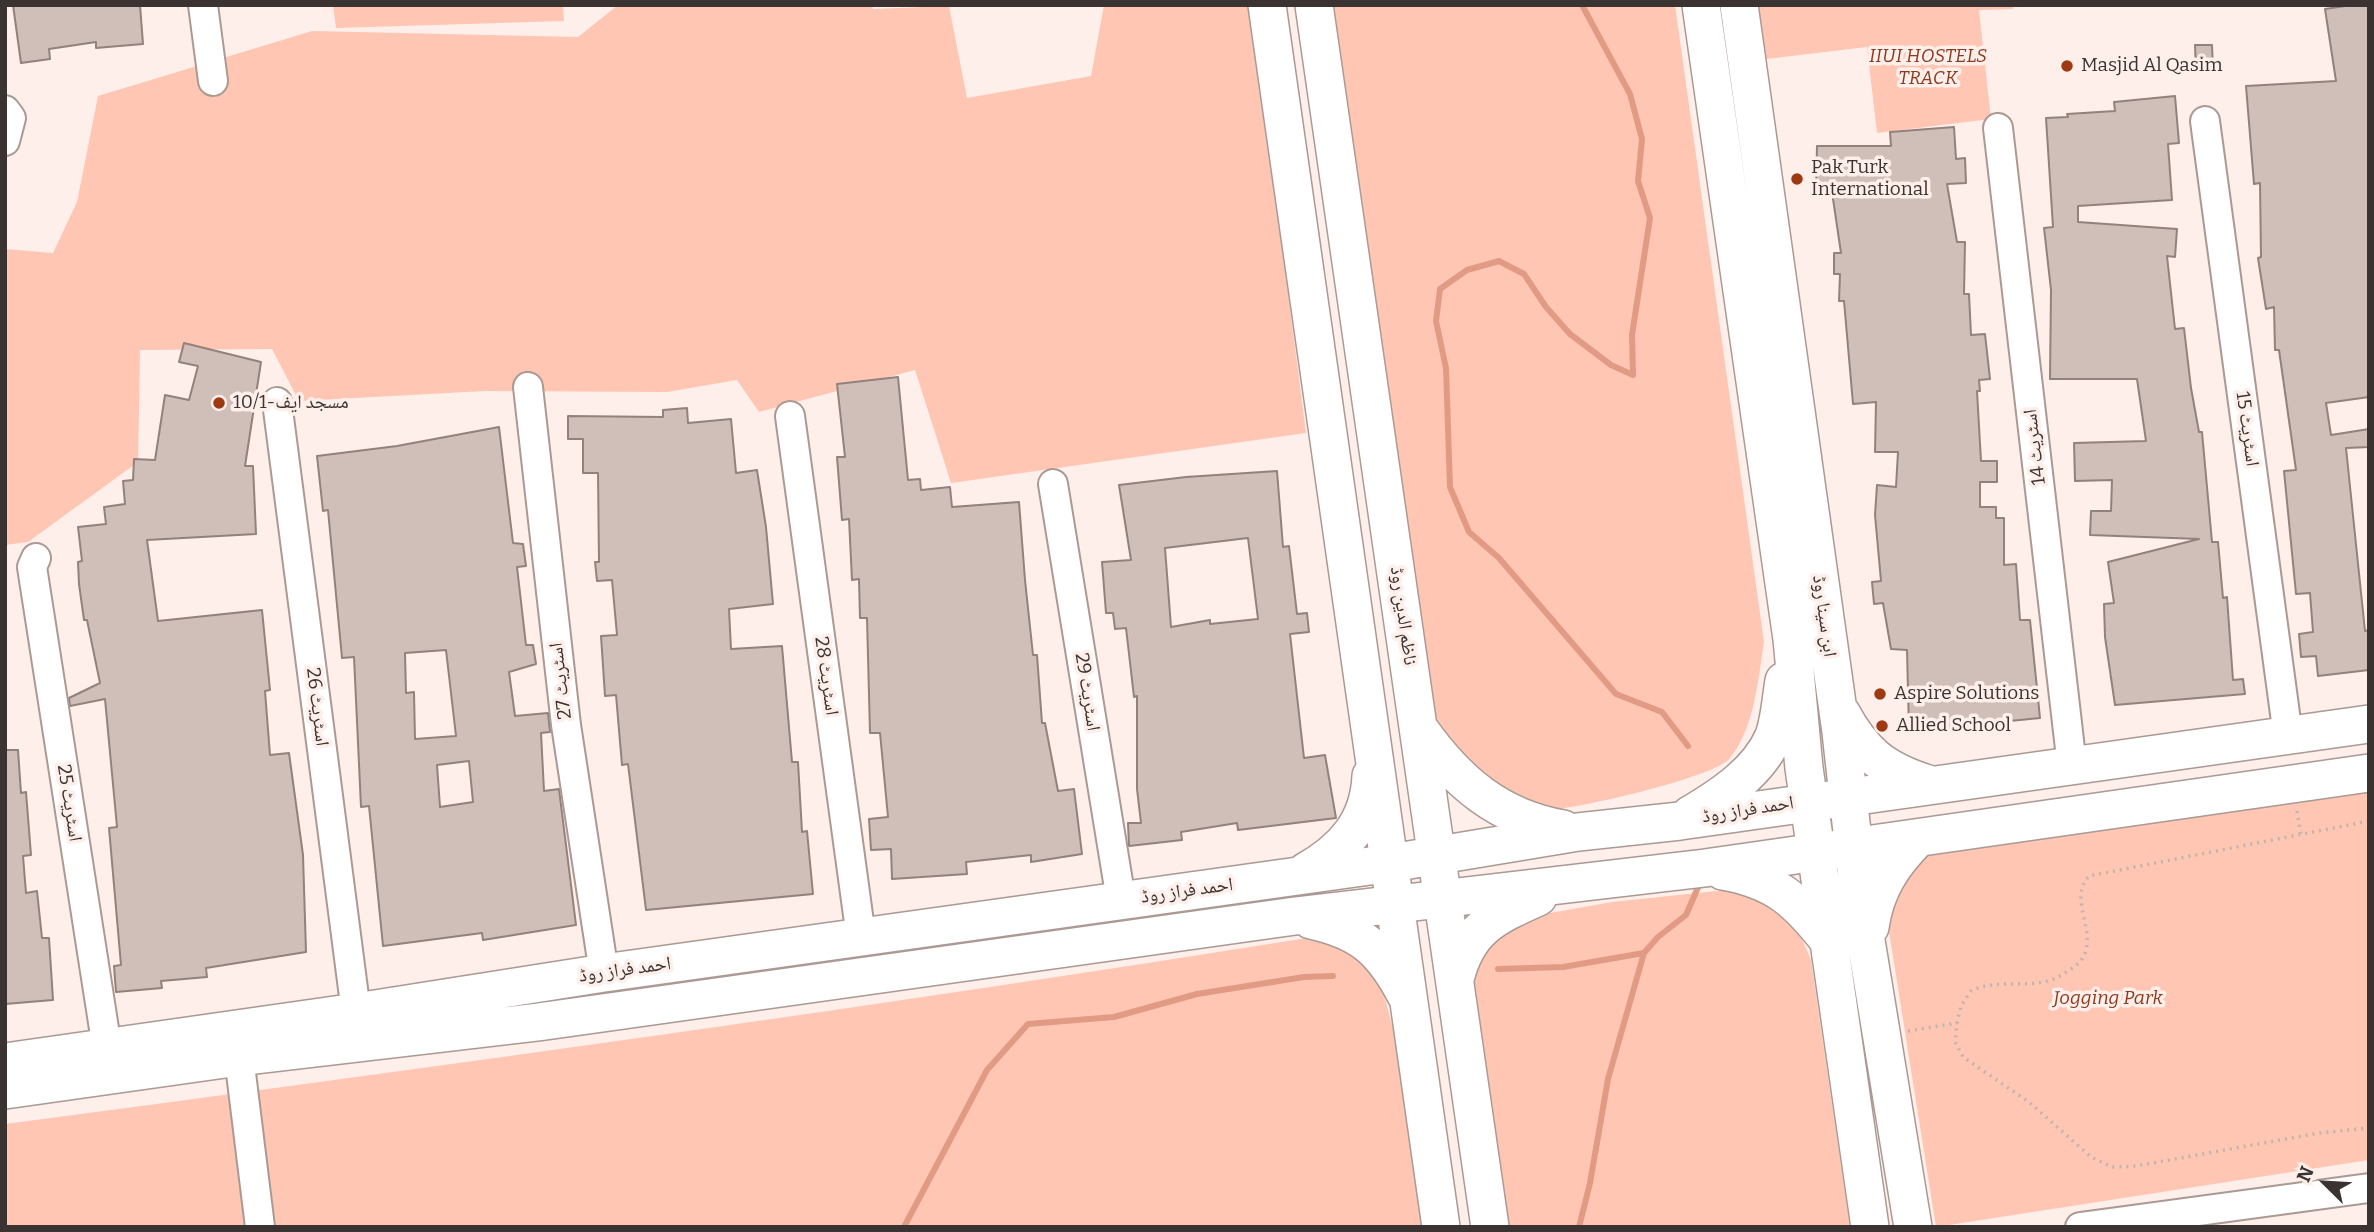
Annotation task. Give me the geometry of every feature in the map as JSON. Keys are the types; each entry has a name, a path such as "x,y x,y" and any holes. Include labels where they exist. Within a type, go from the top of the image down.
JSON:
{"main road":[{"path":"1267,5 1412,1005 1441,1227"},
{"name":"ناظم الدین روڈ","path":"1314,5 1445,899 1490,1227"},
{"name":"ابن سینا روڈ","path":"1702,5 1792,639 1809,800 1870,1227"},
{"name":"ابن سینا روڈ","path":"1739,5 1868,946 1913,1227"},
{"path":"1709,61 1746,57"},
{"path":"1681,821 1724,795 1759,760 1774,735 1792,639"},
{"path":"1836,702 1854,736 1877,762 1901,776 1928,784"},
{"name":"احمد فراز روڈ","path":"5,1090 356,1012 604,972 1391,863 1578,832 1681,821 1809,800 2369,724"},
{"path":"1420,729 1443,762 1471,789 1503,811 1540,825 1578,832"},
{"path":"1298,876 1333,856 1357,828 1371,790 1373,740"},
{"name":"احمد فراز روڈ","path":"5,1062 107,1048 239,1057 538,1022 1295,916 1705,868 2369,773"},
{"path":"1868,946 1873,905 1900,856 1918,838"},
{"path":"1705,868 1749,877 1783,891 1807,913 1829,941"},
{"path":"1455,982 1461,954 1478,930 1498,916 1561,886"},
{"path":"1295,916 1340,926 1368,941 1393,970 1412,1005"},
{"path":"1847,1068 1883,1048"}],"street":[{"path":"203,5 213,81"},
{"path":"5,110 11,118 5,141"},
{"name":"اسٹریٹ 15","path":"2206,121 2288,736"},
{"name":"اسٹریٹ 14","path":"1998,128 2072,766"},
{"name":"اسٹریٹ 27","path":"528,387 566,725 604,972"},
{"name":"اسٹریٹ 26","path":"277,402 356,1012"},
{"name":"اسٹریٹ 28","path":"790,416 862,937"},
{"name":"اسٹریٹ 29","path":"1053,484 1121,900"},
{"name":"اسٹریٹ 25","path":"36,558 32,567 107,1048"},
{"path":"239,1057 260,1227"},
{"path":"2080,1227 2369,1188"}],"path":[{"path":"2369,821 2314,834 2093,873 2084,880 2080,892 2088,937 2082,959 2055,980 2046,983 1987,986 1970,991 1961,1006 1955,1042 1963,1057 2029,1102 2091,1157 2112,1167 2136,1166 2319,1133 2369,1128"},
{"path":"1883,1048 1957,1023"}],"green space":[{"path":"333,5 563,5 564,21 336,28"},
{"path":"618,5 872,5 873,9 949,6 967,98 1091,76 1104,5 1251,5 1306,433 951,483 915,370 759,412 737,380 667,392 485,391 299,401 272,349 140,350 138,462 28,542 5,545 5,249 53,253 77,202 98,96 312,31 578,37"},
{"path":"1325,5 1675,5 1764,642 1754,702 1745,732 1730,758 1719,766 1670,784 1638,792 1577,806 1537,811 1502,798 1469,780 1432,734"},
{"name":"IIUI HOSTELS TRACK","path":"1750,5 2013,5 2013,9 1979,10 1991,119 1877,133 1867,47 1758,60"},
{"name":"Jogging Park","path":"2369,761 2369,1160 1936,1227 1873,831"},
{"path":"1745,888 1788,906 1811,960 1850,1227 1501,1227 1469,955 1528,917 1612,902"},
{"path":"1320,936 1360,946 1383,991 1399,1051 1422,1227 5,1227 5,1124 663,1035"}],"building":[{"path":"13,5 140,5 143,44 96,48 96,42 49,49 50,59 21,63"},
{"path":"2369,5 2369,397 2326,403 2331,435 2369,429 2369,447 2346,448 2365,631 2369,630 2369,670 2318,676 2316,656 2301,657 2299,634 2313,632 2310,593 2296,594 2284,471 2296,470 2279,350 2275,350 2274,307 2266,309 2258,258 2261,257 2260,183 2254,184 2246,86 2336,81 2325,9"},
{"path":"2195,45 2212,45 2213,71 2196,72"},
{"path":"2175,96 2179,143 2168,144 2172,200 2078,206 2078,222 2177,229 2175,257 2167,256 2175,329 2184,328 2191,388 2199,432 2202,432 2212,542 2218,542 2223,598 2227,597 2233,680 2243,679 2245,694 2115,705 2105,637 2104,604 2114,603 2108,562 2199,539 2090,535 2091,511 2111,511 2112,480 2075,481 2074,443 2146,441 2137,379 2050,379 2051,290 2044,228 2053,227 2046,118 2115,111 2114,102"},
{"path":"1954,127 1956,159 1965,158 1966,183 1947,184 1957,242 1965,242 1964,294 1969,294 1971,335 1985,334 1990,379 1979,380 1980,391 1977,391 1981,461 1997,461 1997,482 1980,482 1980,507 1996,507 1996,518 2004,518 2004,565 2016,564 2020,620 2030,620 2040,718 1909,731 1907,650 1891,649 1883,603 1874,604 1872,582 1881,581 1875,515 1877,485 1896,487 1898,452 1875,452 1876,402 1853,404 1844,301 1839,301 1840,274 1834,274 1834,253 1841,253 1832,192 1816,192 1817,146 1891,146 1890,132"},
{"path":"184,343 261,362 245,466 253,466 256,534 147,540 158,621 262,610 270,690 265,691 270,755 289,753 303,855 306,952 206,968 207,977 161,981 162,988 116,992 114,966 121,965 109,828 117,827 105,699 70,706 69,698 100,683 87,620 84,620 79,584 78,562 82,561 78,527 106,524 104,507 125,504 123,481 133,480 134,459 155,460 165,395 189,400 198,366 179,362"},
{"path":"898,377 908,480 920,479 921,490 950,487 952,507 1019,502 1025,580 1033,655 1037,655 1042,723 1045,723 1058,791 1074,789 1082,854 1031,862 1031,855 966,862 967,874 892,879 891,849 871,850 869,819 888,817 880,733 870,733 867,618 860,618 859,579 852,580 849,519 842,520 837,457 845,457 837,384"},
{"path":"687,408 688,423 731,419 736,473 757,470 766,527 773,604 729,609 731,649 782,646 792,762 798,762 802,832 807,831 813,894 646,910 628,764 622,765 616,695 605,696 601,636 617,635 612,580 597,581 595,562 599,562 598,473 583,473 583,439 568,439 568,416 663,417 663,410"},
{"path":"499,427 513,543 523,544 526,566 517,567 526,645 533,645 536,664 509,672 515,716 548,713 550,732 541,733 544,791 559,789 576,925 483,940 482,933 383,946 369,806 361,807 354,657 342,658 328,510 323,511 317,456 397,446","holes":["446,650 456,736 415,739 414,692 406,693 405,653","469,761 473,802 440,807 437,765"]},
{"path":"1277,471 1283,547 1289,546 1297,614 1307,613 1309,632 1290,634 1304,758 1325,755 1336,818 1238,830 1237,823 1181,832 1182,840 1129,846 1128,823 1141,823 1137,789 1137,696 1134,697 1126,628 1115,629 1113,613 1106,613 1102,562 1131,560 1119,485","holes":["1248,538 1258,619 1210,624 1210,620 1171,627 1165,548"]},
{"path":"5,750 18,750 21,793 26,792 31,855 23,856 26,893 37,891 42,938 49,938 53,1000 5,1004"}],"waterway":[{"path":"1582,5 1630,94 1642,139 1638,181 1650,218 1632,335 1633,375 1611,365 1570,334 1546,307 1524,274 1499,261 1467,270 1440,289 1436,321 1446,368 1450,487 1469,532 1499,558 1616,694 1662,712 1688,746"},
{"path":"1579,1227 1590,1183 1608,1079 1644,953 1658,937 1686,915 1699,885"},
{"path":"1498,969 1563,967 1644,953"},
{"path":"904,1227 987,1070 1028,1024 1114,1017 1197,994 1304,977 1333,976"}],"place":[{"name":"Masjid Al Qasim","path":"2067,66"},
{"name":"Pak Turk International","path":"1797,179"},
{"name":"مسجد ایف-10/1","path":"219,403"},
{"name":"Aspire Solutions","path":"1880,694"},
{"name":"Allied School","path":"1882,726"}]}
